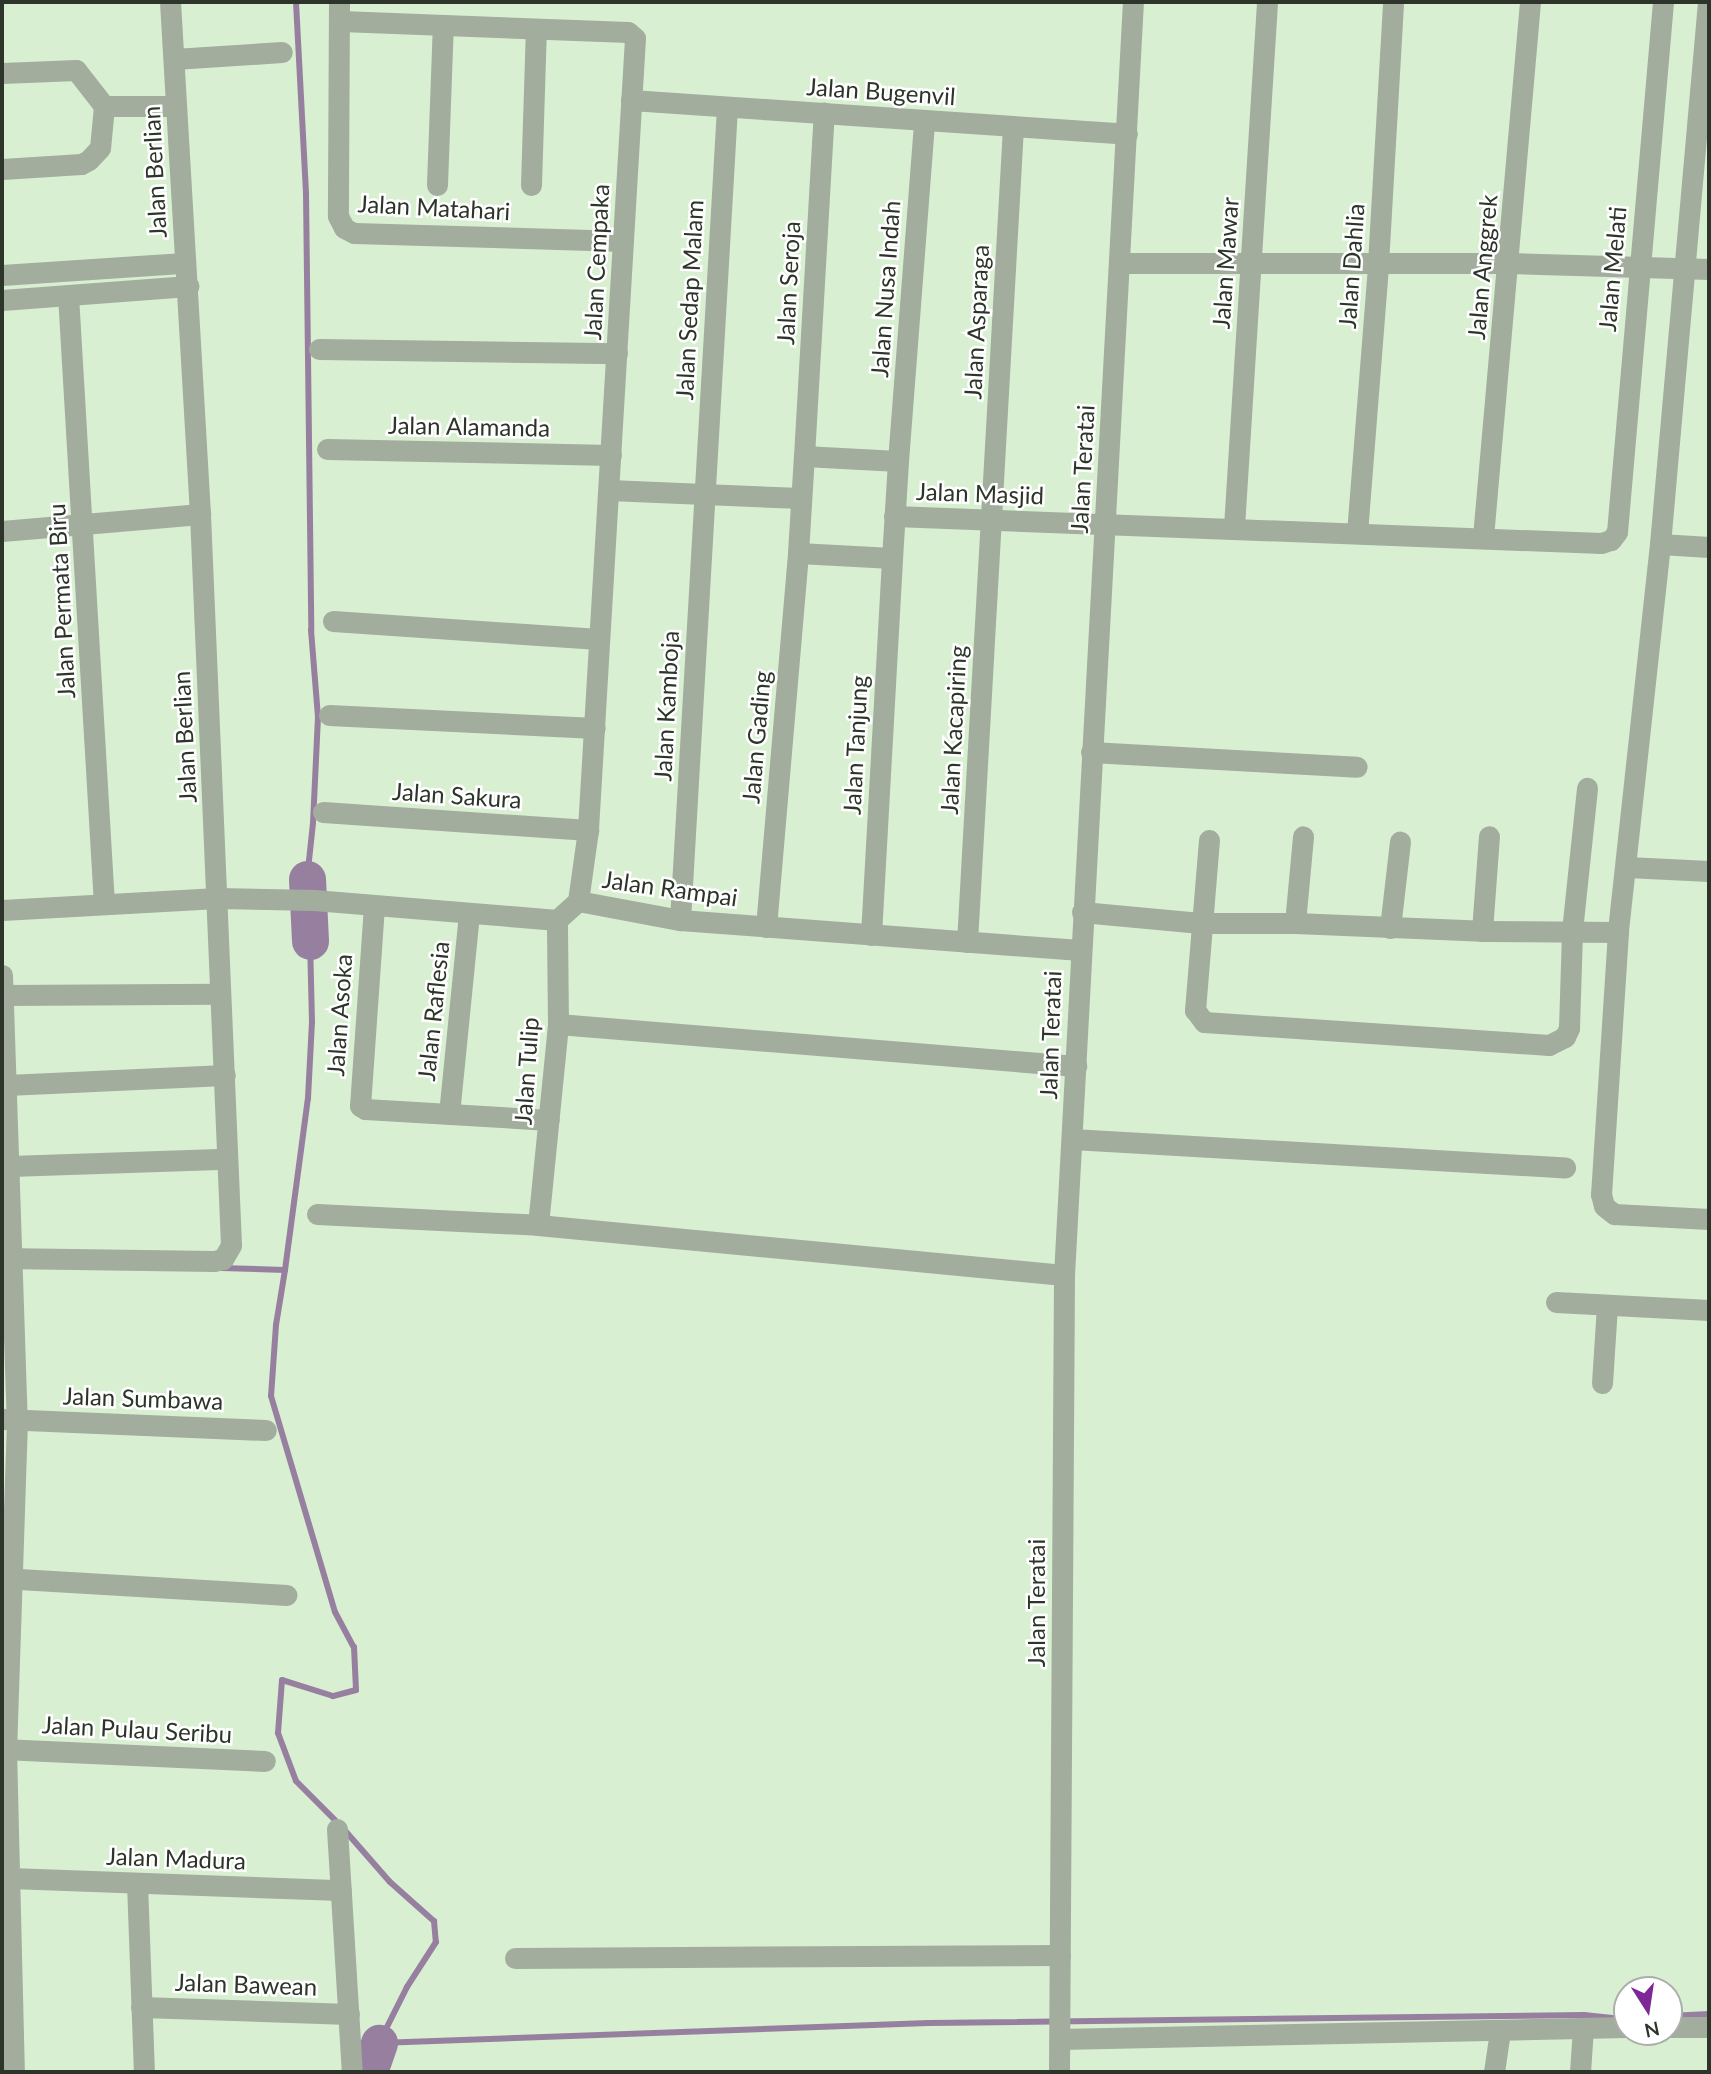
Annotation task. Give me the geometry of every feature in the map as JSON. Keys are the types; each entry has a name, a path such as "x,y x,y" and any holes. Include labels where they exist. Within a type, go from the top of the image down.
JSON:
{"street":[{"name":"Jalan Berlian","path":"11,1263 223,1259 231,1245 200,514 170,2"},
{"path":"1133,2 1145,2"},
{"name":"Jalan Teratai","path":"1059,2072 1065,1275 1082,912 1106,523 1133,2"},
{"name":"Jalan Mawar","path":"1234,527 1267,2"},
{"name":"Jalan Dahlia","path":"1357,533 1378,264 1393,2"},
{"name":"Jalan Anggrek","path":"1483,537 1530,2"},
{"name":"Jalan Melati","path":"1611,540 1617,532 1643,265 1663,2"},
{"path":"1209,840 1200,923 1195,1010 1204,1022 1549,1045 1565,1037 1592,931 1627,867 1661,544 1681,266 1708,2"},
{"path":"340,12 443,25 536,29 531,185"},
{"name":"Jalan Matahari","path":"340,12 338,216 344,228 354,233 623,241"},
{"path":"437,185 443,25"},
{"name":"Jalan Cempaka","path":"536,29 628,33 635,38 608,490"},
{"path":"174,59 282,52"},
{"path":"2,73 76,70 83,75 104,106 100,148 89,160 81,164 2,169"},
{"name":"Jalan Bugenvil","path":"631,100 1127,134"},
{"path":"104,106 176,106"},
{"name":"Jalan Sedap Malam","path":"704,496 727,107"},
{"name":"Jalan Seroja","path":"801,498 824,113"},
{"name":"Jalan Nusa Indah","path":"894,516 924,120"},
{"name":"Jalan Asparaga","path":"990,521 1013,126"},
{"path":"2,275 185,263"},
{"path":"1120,263 1509,263 1681,266 1709,269"},
{"path":"2,300 188,286"},
{"name":"Jalan Permata Biru","path":"68,295 104,904"},
{"path":"318,349 617,353"},
{"name":"Jalan Alamanda","path":"327,449 611,455"},
{"path":"804,456 898,461"},
{"path":"578,901 588,830 608,490 801,498"},
{"name":"Jalan Kamboja","path":"680,920 704,496"},
{"name":"Jalan Gading","path":"766,927 801,498"},
{"path":"2,531 200,514"},
{"name":"Jalan Masjid","path":"894,516 1601,543 1611,540"},
{"name":"Jalan Tanjung","path":"871,935 894,516"},
{"name":"Jalan Kacapiring","path":"967,942 990,521"},
{"path":"1661,544 1709,547"},
{"path":"798,553 892,558"},
{"path":"332,621 598,639"},
{"path":"329,715 595,728"},
{"path":"1091,752 1357,767"},
{"path":"1587,788 1601,1194 1604,1206 1614,1214 1709,1219"},
{"name":"Jalan Sakura","path":"323,813 588,830"},
{"path":"1295,923 1303,836"},
{"path":"1482,931 1489,836"},
{"path":"1390,928 1400,842"},
{"path":"1627,867 1709,871"},
{"path":"2,910 218,898 288,899 557,920"},
{"name":"Jalan Rampai","path":"557,920 578,901 680,920 1080,950"},
{"name":"Jalan Asoka","path":"374,906 359,1101 365,1109 549,1120"},
{"path":"1082,912 1200,923 1295,923 1482,931 1592,931"},
{"name":"Jalan Raflesia","path":"449,1114 469,914"},
{"name":"Jalan Tulip","path":"538,1225 558,1024 557,920"},
{"path":"2,975 11,1263 4,1749 14,2072"},
{"path":"3,995 219,995"},
{"path":"558,1024 1076,1066"},
{"path":"7,1085 225,1075"},
{"path":"1072,1139 1565,1167"},
{"path":"10,1166 226,1159"},
{"path":"317,1214 538,1225 1065,1275"},
{"path":"1556,1302 1709,1310"},
{"path":"1602,1382 1607,1305"},
{"name":"Jalan Sumbawa","path":"10,1419 266,1430"},
{"path":"6,1578 286,1595"},
{"name":"Jalan Pulau Seribu","path":"4,1749 265,1761"},
{"path":"337,1829 352,2072"},
{"name":"Jalan Madura","path":"10,1878 341,1890"},
{"path":"137,1883 144,2072"},
{"path":"515,1958 1060,1955"},
{"name":"Jalan Bawean","path":"142,2007 349,2014"},
{"path":"1060,2025 1500,2031 1613,2027"},
{"path":"1683,2027 1709,2027"},
{"path":"1580,2072 1583,2028"},
{"path":"1494,2072 1500,2031"}],"waterway":[{"path":"296,2 306,194 311,630 318,717 313,823 307,879"},
{"path":"307,879 310,941"},
{"path":"285,1270 308,1098 312,1022 310,941"},
{"path":"221,1268 285,1270 276,1325 271,1396 335,1612 354,1647 356,1690 333,1696 282,1680 278,1733 296,1781 341,1826 390,1882 434,1921 436,1942 407,1987 379,2043"},
{"path":"1683,2015 1709,2014"},
{"path":"1584,2015 1613,2018"},
{"path":"379,2043 929,2023 1584,2015 1583,2026"},
{"path":"369,2072 379,2043"}]}
